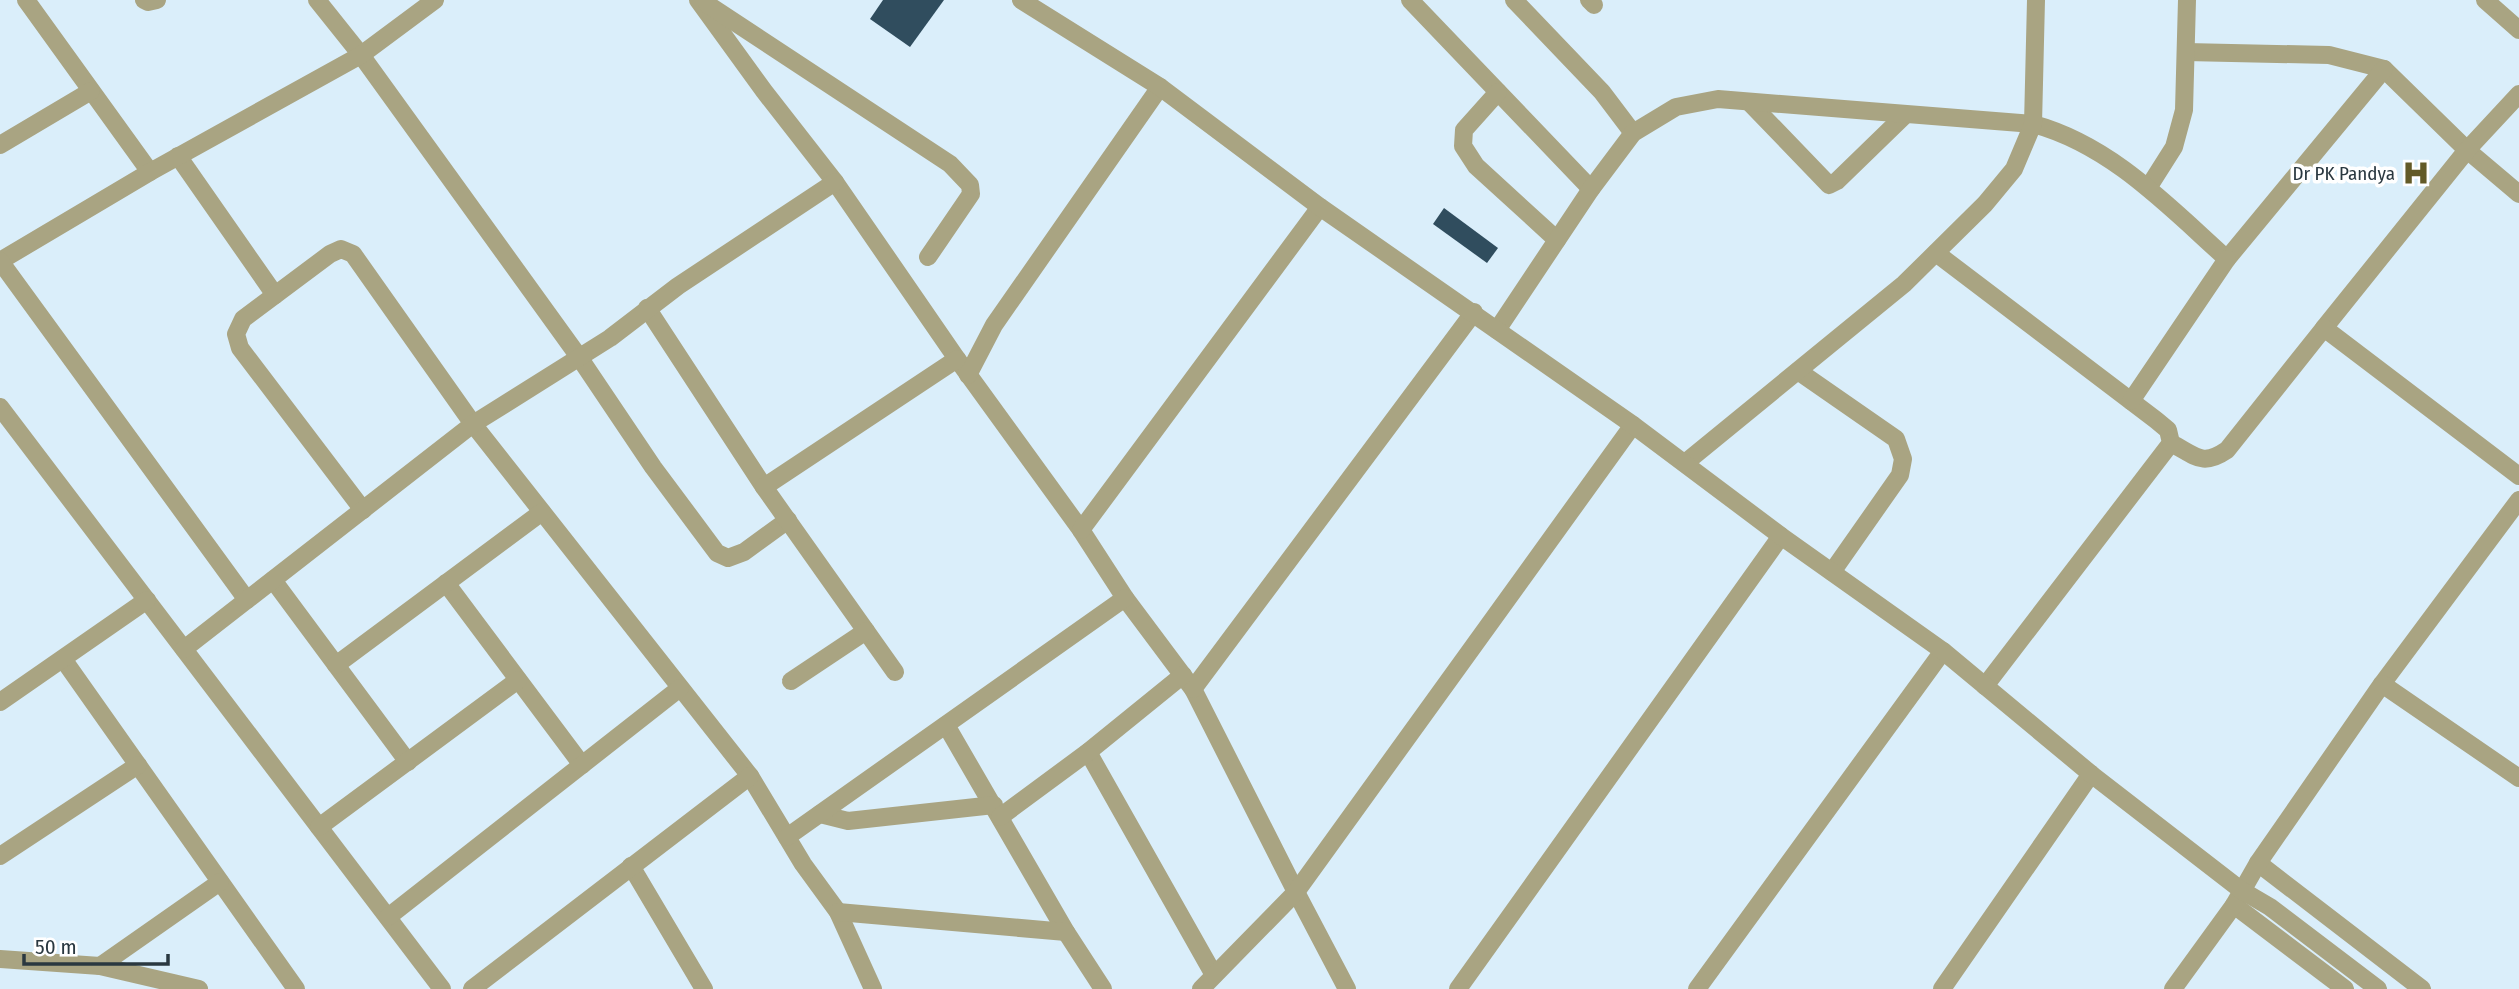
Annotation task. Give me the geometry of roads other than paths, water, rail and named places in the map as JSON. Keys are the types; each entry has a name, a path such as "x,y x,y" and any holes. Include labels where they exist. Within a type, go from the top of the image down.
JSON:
{"street":[{"path":"26,0 149,172"},
{"path":"144,0 157,0"},
{"path":"317,0 361,55 717,553 728,558 744,552 788,520"},
{"path":"247,600 0,261 149,172 361,55 411,6 435,0"},
{"path":"699,0 764,91 835,182 968,375 1081,530 1125,598 1188,682 1347,989"},
{"path":"699,0 950,164 970,184 971,194 928,257"},
{"path":"1021,0 1160,88 1320,207 1633,425 1781,536 1943,651 2345,989"},
{"path":"1410,0 1591,189"},
{"path":"1514,0 1602,93 1633,133"},
{"path":"1685,463 1904,284 1985,204 2014,169 2033,124 2036,0"},
{"path":"2148,188 2174,146 2184,110 2187,0"},
{"path":"2485,0 2519,30"},
{"path":"2186,52 2329,55 2384,69 2467,150 2519,194"},
{"path":"2131,401 2227,259 2384,69"},
{"path":"968,375 994,326 1160,88"},
{"path":"0,145 91,90"},
{"path":"1498,92 1465,130 1462,146 1476,166 1557,240"},
{"path":"1936,253 2168,430 2171,443 2205,461 2214,459 2227,450 2467,150 2519,94"},
{"path":"1497,330 1591,189 1633,133 1676,107 1718,99 2033,124 2059,131 2103,153 2148,188 2227,259"},
{"path":"1750,103 1829,185 1837,181 1905,115"},
{"path":"178,156 275,295"},
{"path":"184,649 473,424 610,338 647,308 835,182"},
{"path":"1081,530 1320,207"},
{"path":"363,510 240,348 236,334 243,319 330,254 341,249 353,254 473,424 750,776 803,864 838,912 873,989"},
{"path":"647,308 764,487 895,672"},
{"path":"820,814 848,821 997,811 1188,682 1474,312"},
{"path":"2324,328 2519,476"},
{"path":"764,487 957,359"},
{"path":"1798,370 1896,439 1903,459 1900,475 1832,572"},
{"path":"0,407 442,989"},
{"path":"1201,989 1296,892 1633,425"},
{"path":"1985,686 2171,443"},
{"path":"2173,989 2382,684 2519,500"},
{"path":"336,665 542,512"},
{"path":"1458,989 1781,536"},
{"path":"273,580 408,762"},
{"path":"446,583 582,765"},
{"path":"787,837 1125,598"},
{"path":"0,702 147,600"},
{"path":"791,681 866,631"},
{"path":"1697,989 1943,651"},
{"path":"63,659 296,989"},
{"path":"319,827 518,680"},
{"path":"2382,684 2519,778"},
{"path":"388,917 680,688"},
{"path":"946,725 1102,989"},
{"path":"1088,752 1214,975"},
{"path":"0,856 138,765"},
{"path":"1942,989 2091,774"},
{"path":"472,989 750,776"},
{"path":"2258,863 2422,989"},
{"path":"631,866 704,989"},
{"path":"100,966 220,882"},
{"path":"2238,897 2270,908 2378,989"},
{"path":"838,912 1066,932"},
{"path":"0,959 100,966 199,989"}],"place":[{"name":"Dr PK Pandya","path":"2416,173"}]}
